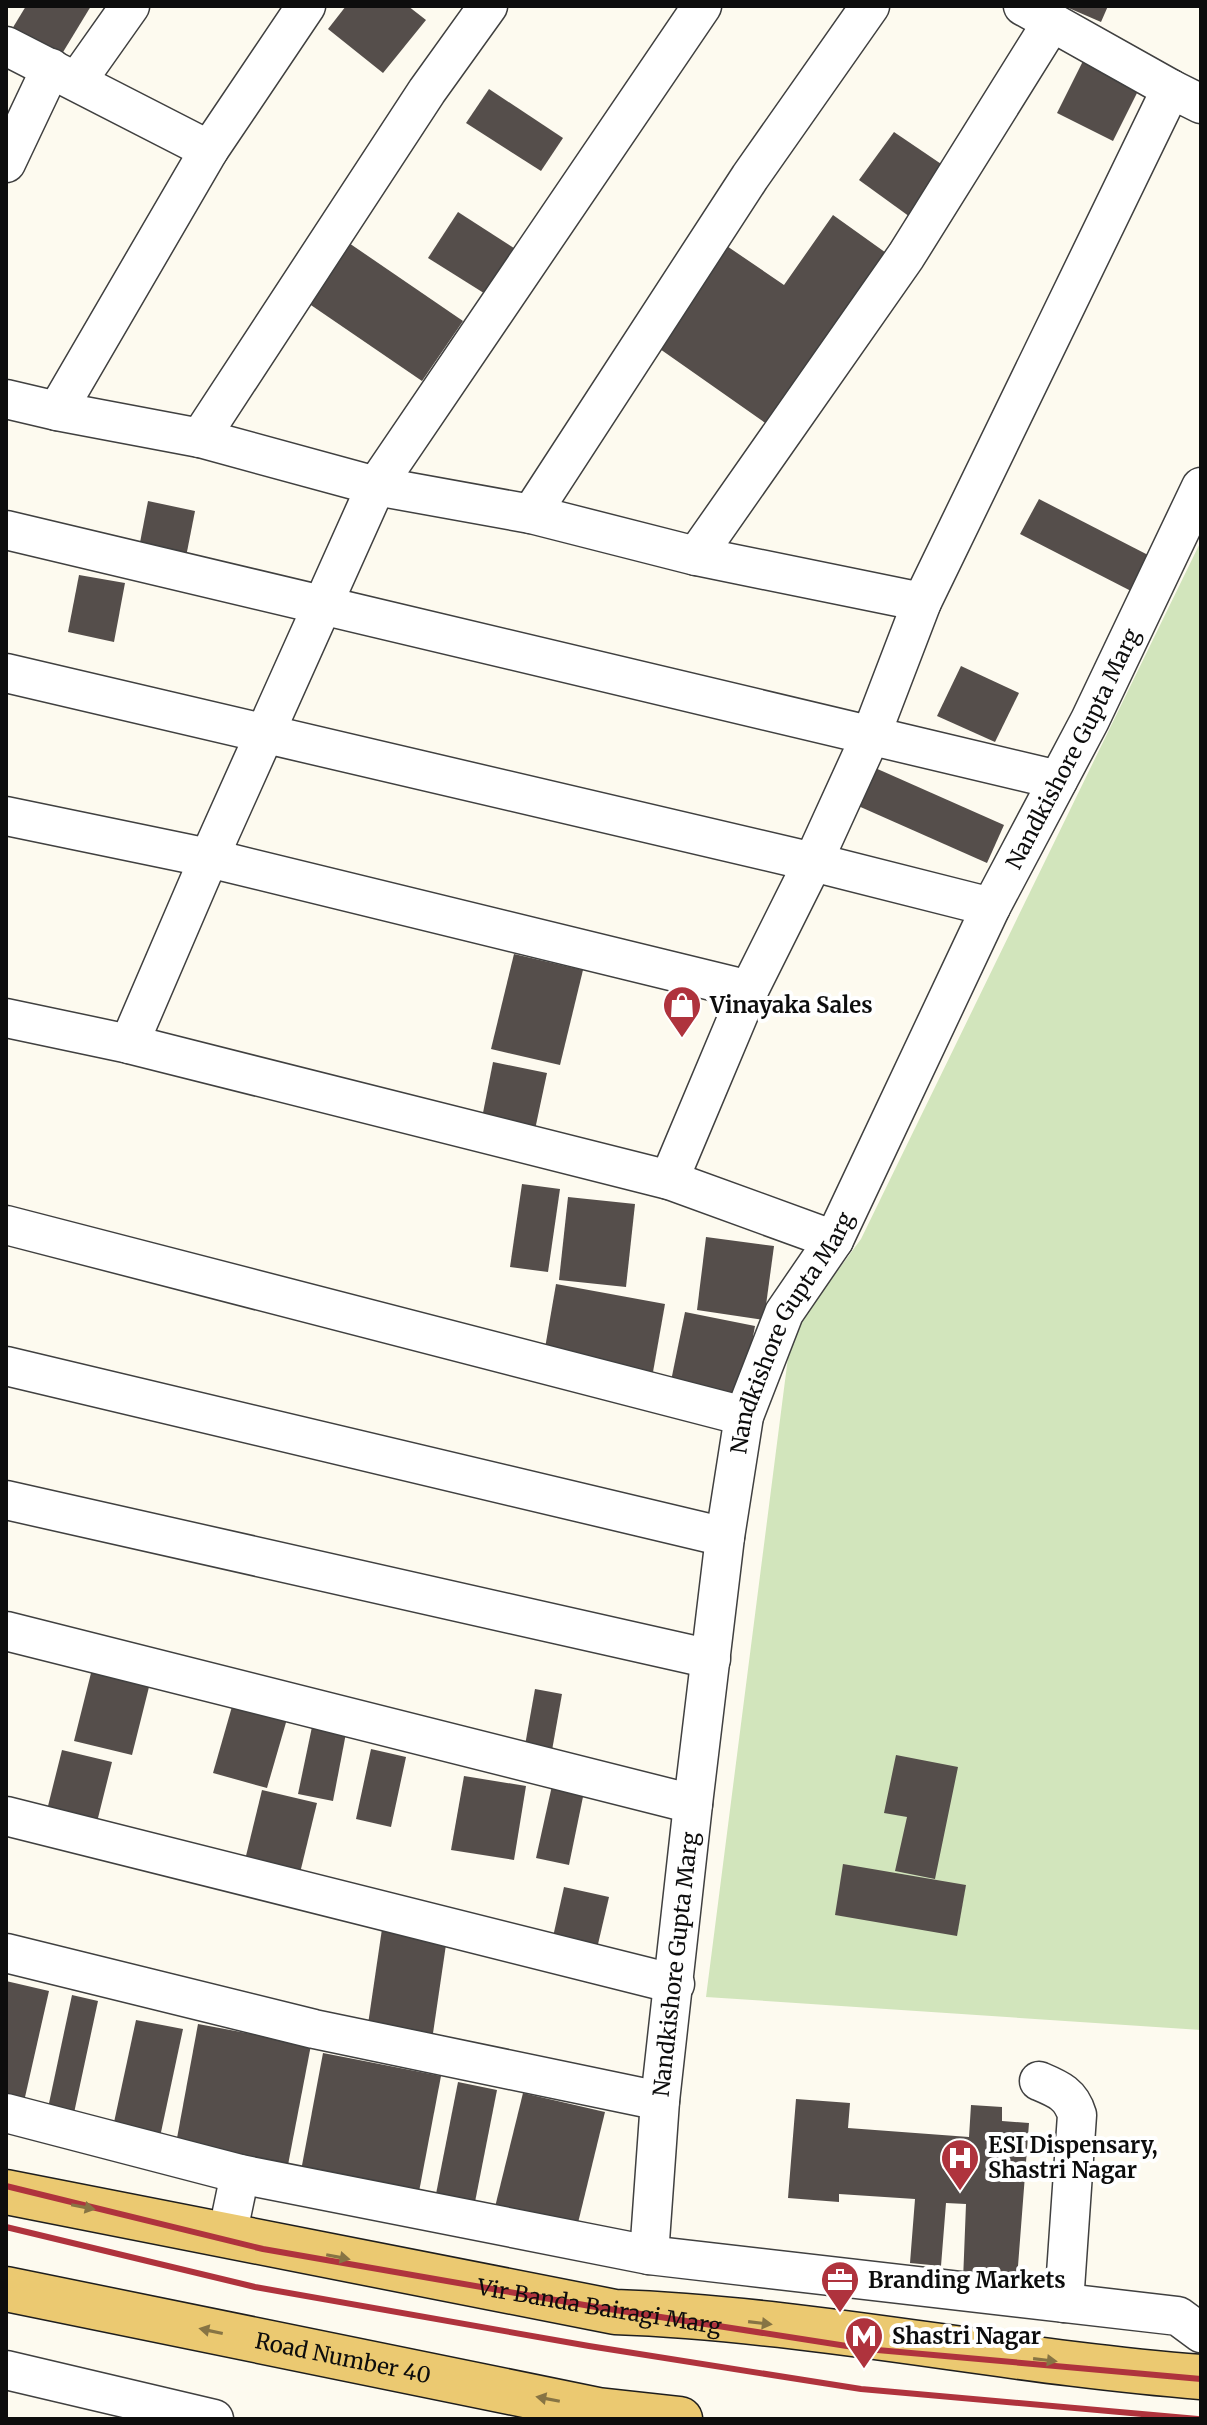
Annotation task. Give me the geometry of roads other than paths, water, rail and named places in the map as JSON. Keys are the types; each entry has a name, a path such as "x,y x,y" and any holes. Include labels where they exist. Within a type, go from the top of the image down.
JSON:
{"main road":[{"name":"Vir Banda Bairagi Marg","path":"6,2192 615,2312 693,2314 1201,2377"},
{"name":"Road Number 40","path":"6,2289 598,2410 680,2419"}],"street":[{"path":"6,163 64,74 130,6"},
{"path":"57,411 209,150 306,6"},
{"path":"200,438 427,91 488,6"},
{"path":"129,1044 376,486 702,6"},
{"path":"531,514 750,177 870,6"},
{"path":"669,1180 749,990 813,862 871,735 922,602 1186,96 1038,14 906,256 696,556"},
{"path":"6,46 209,150"},
{"path":"6,399 200,438 376,486 531,514 696,556 922,602"},
{"name":"Nandkishore Gupta Marg","path":"649,2255 660,2101 693,1804 725,1537 744,1416 784,1313 834,1240 991,907 1090,720 1201,487"},
{"path":"6,530 1058,780"},
{"path":"6,673 813,862 991,907"},
{"path":"6,816 209,858 749,990"},
{"path":"6,1018 129,1044 669,1180 834,1240"},
{"path":"6,1225 744,1416"},
{"path":"6,1366 725,1537"},
{"path":"6,1500 711,1659"},
{"path":"6,1631 693,1804"},
{"path":"6,1816 675,1984"},
{"path":"6,1953 314,2029 660,2101"},
{"path":"1039,2081 1062,2090 1074,2103 1077,2115 1064,2303"},
{"path":"6,2113 240,2174 649,2255 1178,2316 1201,2333"},
{"path":"227,2236 240,2174"},
{"path":"6,2370 214,2419"}],"railway":[{"path":"6,2186 263,2249 596,2307 866,2349 1201,2379"},
{"path":"6,2227 255,2287 589,2346 861,2389 1198,2419"}],"place":[{"name":"Vinayaka Sales","path":"682,1039"},
{"name":"ESI Dispensary, Shastri Nagar","path":"960,2192"},
{"name":"Branding Markets","path":"840,2314"},
{"name":"Shastri Nagar","path":"864,2370"}]}
